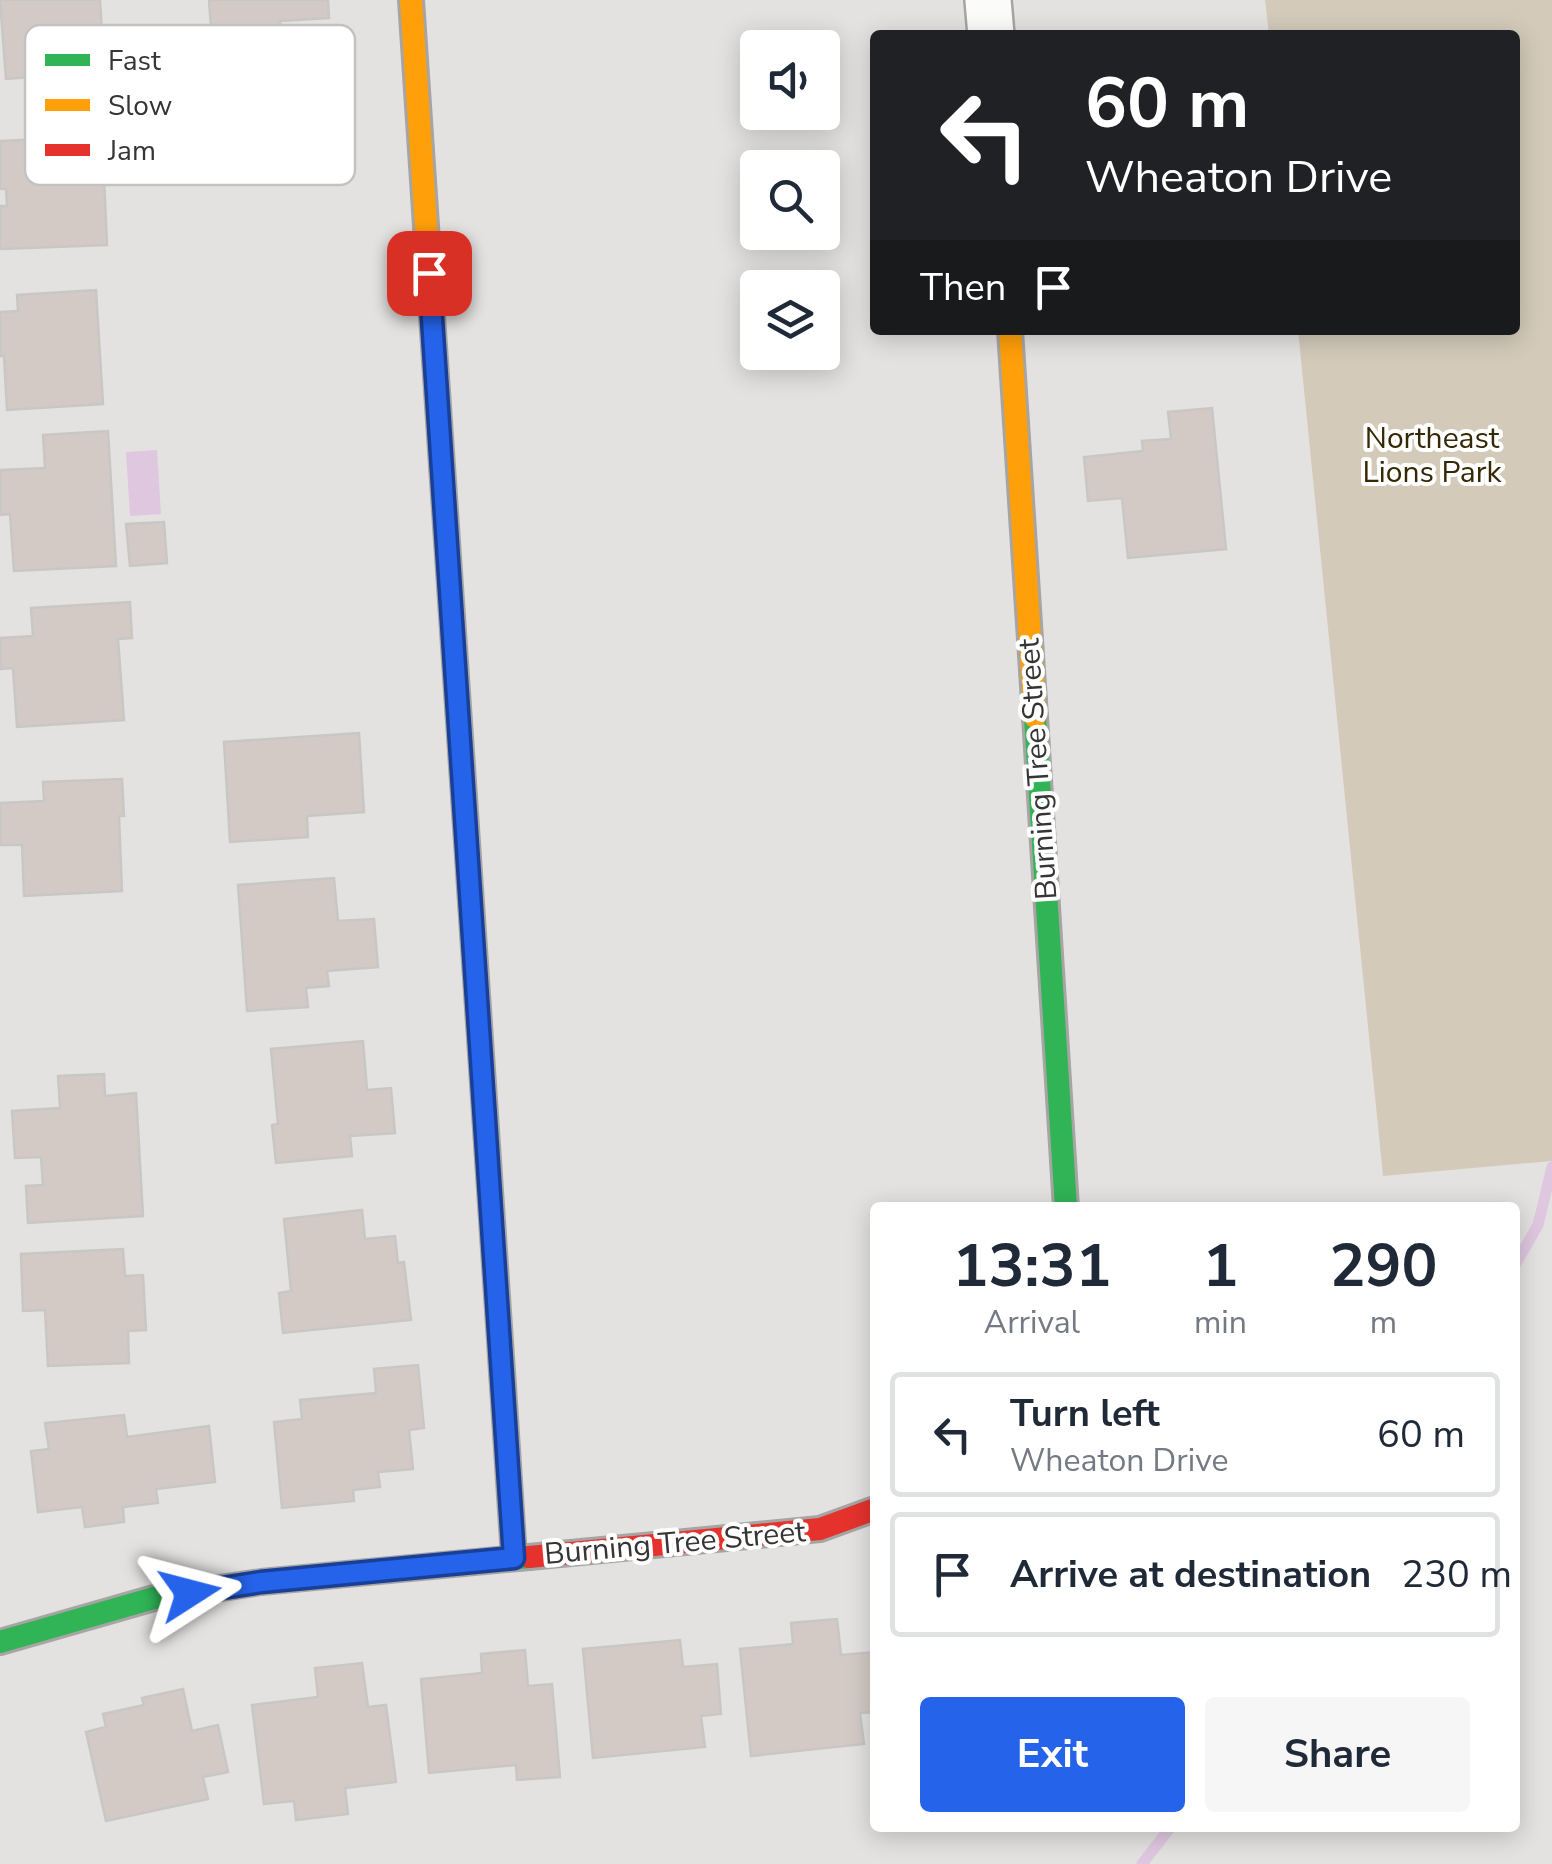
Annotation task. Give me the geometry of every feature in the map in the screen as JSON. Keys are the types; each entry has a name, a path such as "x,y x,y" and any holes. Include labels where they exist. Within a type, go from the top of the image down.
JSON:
{"street":[{"path":"411,0 514,1558"},
{"path":"988,0 991,30"},
{"name":"Burning Tree Street","path":"1010,335 1066,1202"},
{"name":"Burning Tree Street","path":"0,1640 154,1598 261,1582 820,1529 870,1511"}],"green space":[{"name":"Northeast Lions Park","path":"1265,0 1552,0 1552,1161 1383,1176 1299,335 1520,335 1520,30 1268,30"}],"shaded area":[{"path":"157,450 161,514 130,516 126,452"}],"building":[{"path":"0,0 100,0 102,25 25,25 25,78 6,79"},
{"path":"209,0 328,0 329,18 280,21 280,25 211,25"},
{"path":"25,140 25,185 104,185 107,245 0,249 0,206 7,206 6,189 0,189 0,141"},
{"path":"96,290 103,404 7,410 4,356 0,356 0,312 18,311 17,295"},
{"path":"1212,408 1226,549 1128,558 1122,498 1088,501 1084,457 1143,451 1142,441 1171,439 1168,412"},
{"path":"108,431 116,566 14,571 10,514 0,515 0,470 45,468 43,435"},
{"path":"164,522 167,563 130,566 126,524"},
{"path":"130,602 132,638 118,639 124,720 17,727 13,668 0,669 0,638 33,636 31,608"},
{"path":"359,733 364,812 307,816 308,837 230,842 224,742"},
{"path":"122,779 122,891 24,896 22,845 0,845 0,803 44,801 43,782"},
{"path":"334,878 338,921 374,919 378,967 327,971 329,986 306,988 308,1007 247,1011 238,885"},
{"path":"363,1041 367,1090 391,1088 395,1133 350,1136 352,1156 276,1163 272,1125 278,1124 271,1049"},
{"path":"104,1074 105,1096 136,1093 143,1216 28,1223 26,1186 43,1185 41,1157 15,1158 12,1111 60,1108 58,1076"},
{"path":"362,1210 365,1239 395,1236 398,1263 404,1262 411,1320 283,1333 279,1293 291,1291 284,1219"},
{"path":"123,1249 125,1276 143,1275 146,1330 128,1331 129,1363 48,1366 45,1310 23,1311 21,1254"},
{"path":"418,1365 424,1428 409,1430 413,1469 378,1472 380,1487 353,1490 354,1501 282,1508 274,1422 302,1419 300,1400 376,1393 374,1369"},
{"path":"124,1415 127,1437 209,1426 215,1482 156,1489 158,1503 123,1507 124,1522 85,1527 82,1507 38,1512 31,1451 49,1449 45,1423"},
{"path":"837,1619 841,1655 870,1652 870,1712 860,1713 864,1744 751,1756 740,1649 793,1644 791,1623"},
{"path":"680,1640 683,1667 717,1664 721,1714 701,1716 705,1747 593,1758 583,1649"},
{"path":"525,1650 528,1686 552,1684 560,1777 517,1780 516,1765 429,1773 421,1679 482,1673 481,1654"},
{"path":"362,1663 368,1707 386,1705 396,1782 345,1788 348,1814 296,1820 294,1801 264,1804 252,1705 318,1697 315,1668"},
{"path":"183,1689 192,1731 218,1725 228,1772 203,1777 208,1799 106,1821 86,1732 106,1727 103,1714 144,1705 142,1698"}],"waterway":[{"path":"1520,1256 1538,1225 1552,1167"},
{"path":"1142,1864 1167,1832"}],"traffic: fast":[{"path":"1035,717 1066,1202"},
{"path":"503,1387 514,1558"},
{"path":"0,1642 154,1598 261,1582 529,1557"}],"traffic: slow":[{"path":"411,0 464,797"},
{"path":"1010,335 1035,717"}],"traffic: jam":[{"path":"464,797 503,1387"},
{"path":"529,1557 820,1529 870,1511"}],"route":[{"path":"190,1593 261,1582 514,1558 429,273"}]}
